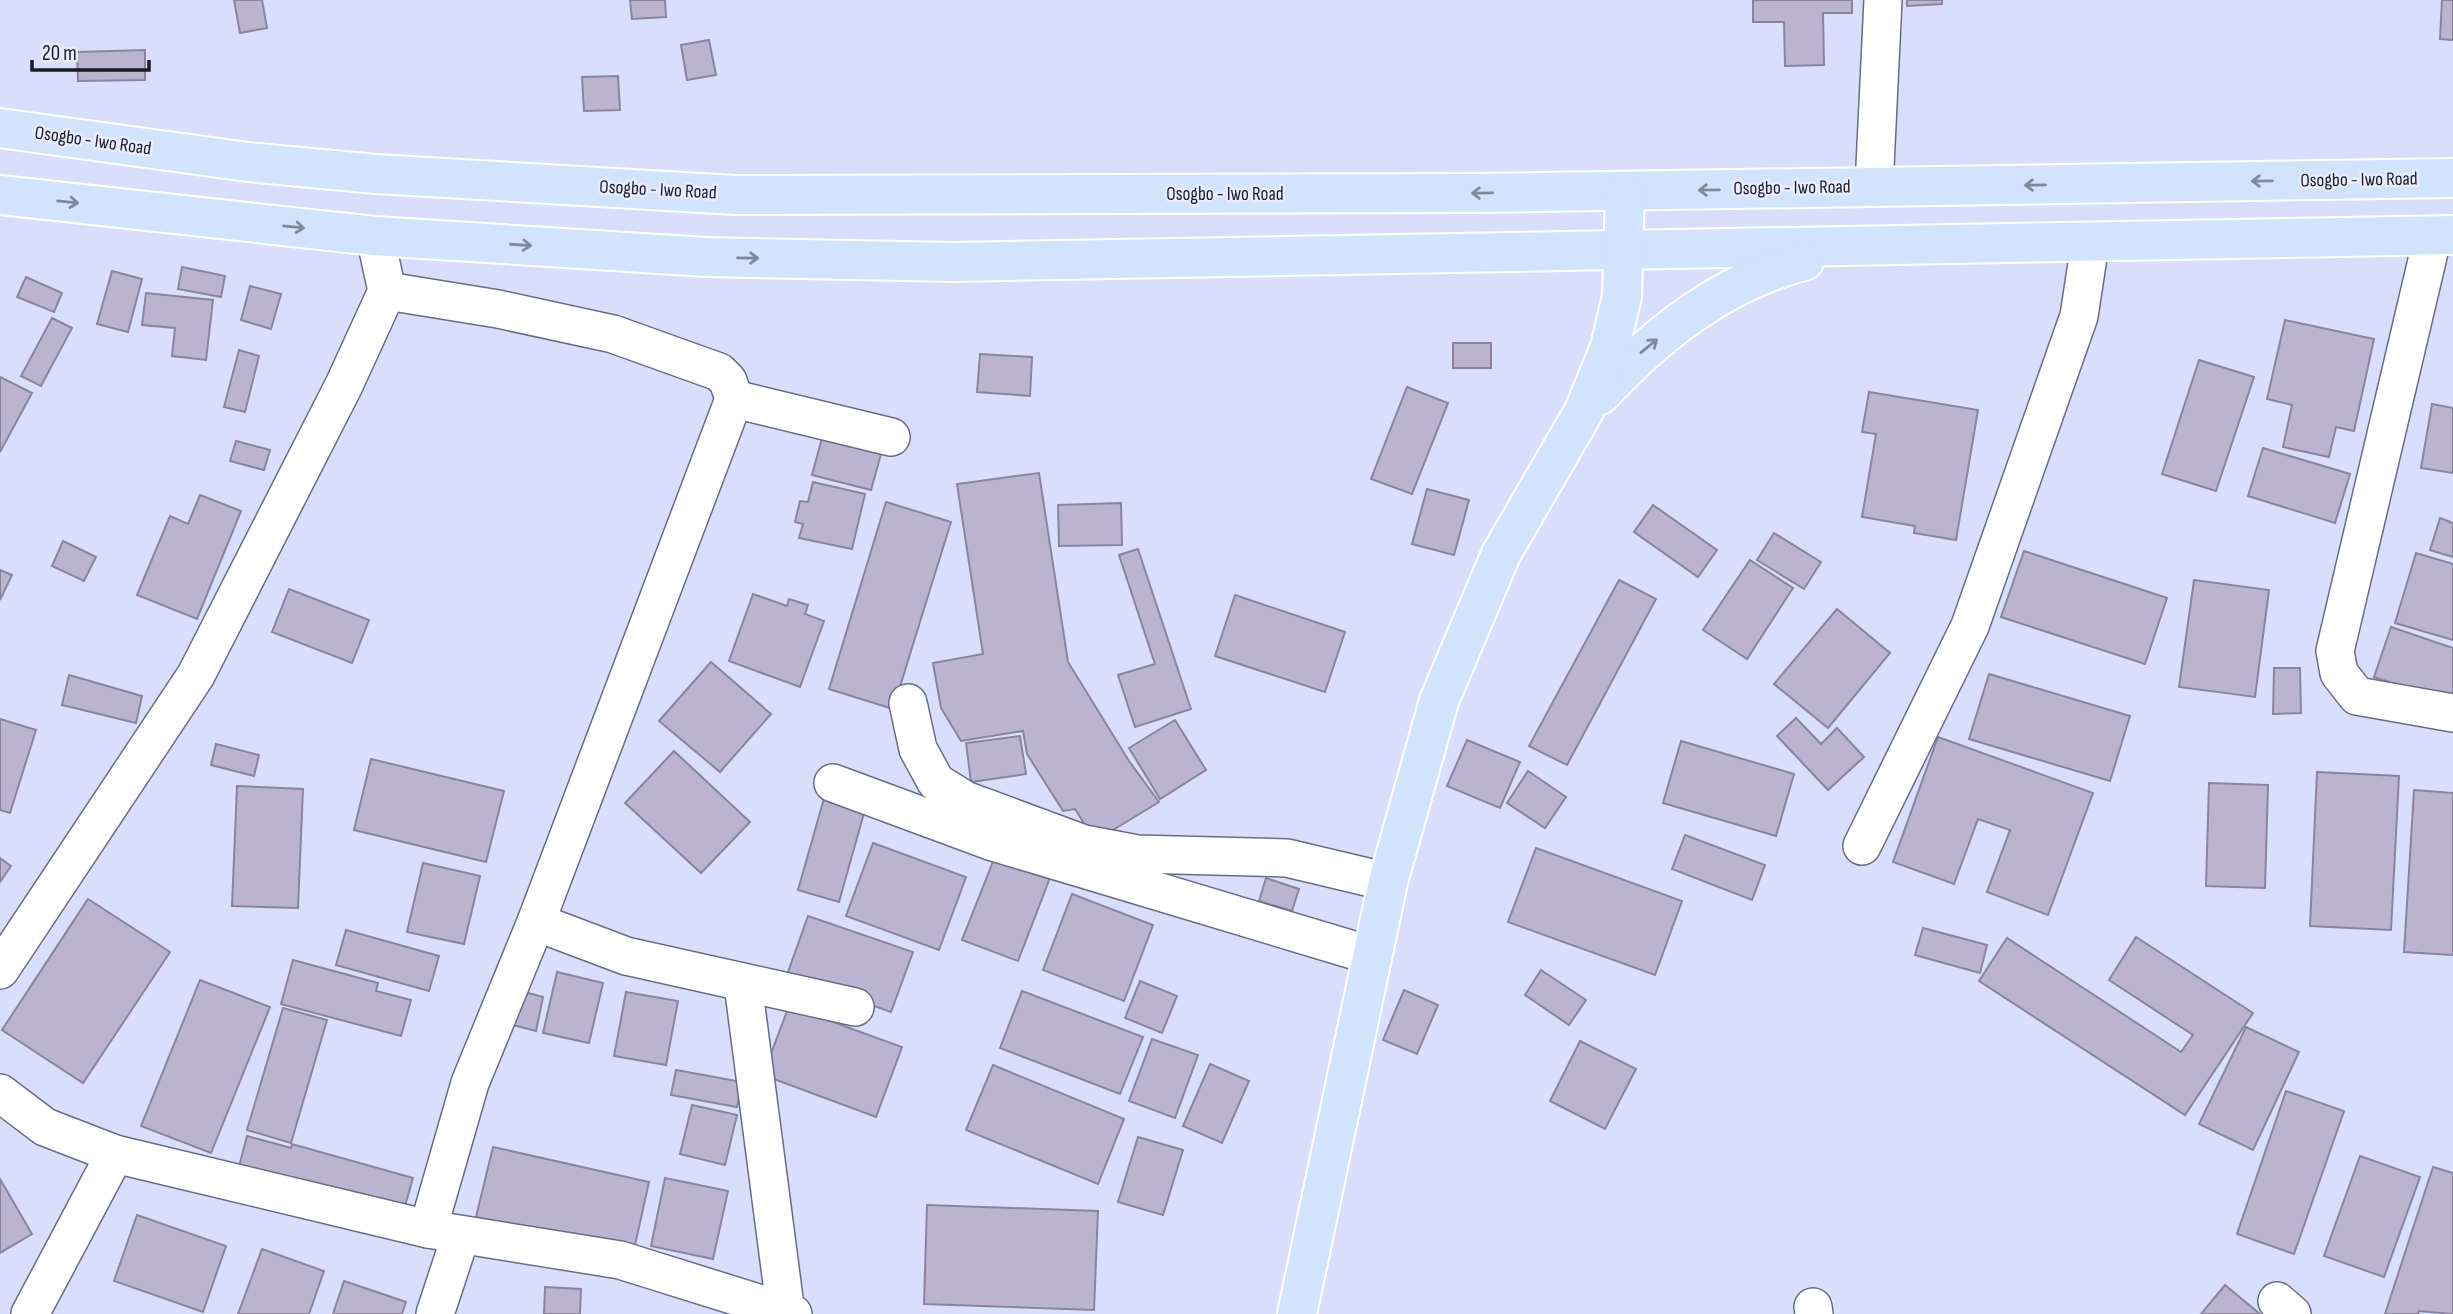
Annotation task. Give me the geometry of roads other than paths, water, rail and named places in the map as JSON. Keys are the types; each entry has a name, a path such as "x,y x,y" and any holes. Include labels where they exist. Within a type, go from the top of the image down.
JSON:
{"main road":[{"name":"Osogbo - Iwo Road","path":"0,128 248,162 376,174 735,195 1625,191 2453,178"},
{"path":"1297,1314 1388,883 1444,689 1501,554 1584,411 1611,347 1622,296 1625,191"},
{"path":"0,195 374,236 706,257 954,262 2090,244 2443,235"},
{"path":"1584,411 1635,357 1723,293 1766,271 1853,248"}],"street":[{"path":"1874,187 1882,0"},
{"path":"2443,235 2335,651 2339,673 2357,696 2453,713"},
{"path":"0,970 196,675 344,384 387,291 374,236"},
{"path":"1862,846 1970,626 2078,316 2090,244"},
{"path":"387,291 498,309 613,334 719,372 728,381 734,399 536,922 470,1083 445,1232 435,1314"},
{"path":"734,399 891,437"},
{"path":"908,703 918,749 936,782 965,800 1084,844 1137,854 1287,858 1388,883"},
{"path":"832,783 990,841 1373,956"},
{"path":"536,922 626,956 855,1007"},
{"path":"0,1093 45,1127 115,1154 445,1232 620,1261 788,1313 743,984"},
{"path":"30,1314 115,1154"}]}
